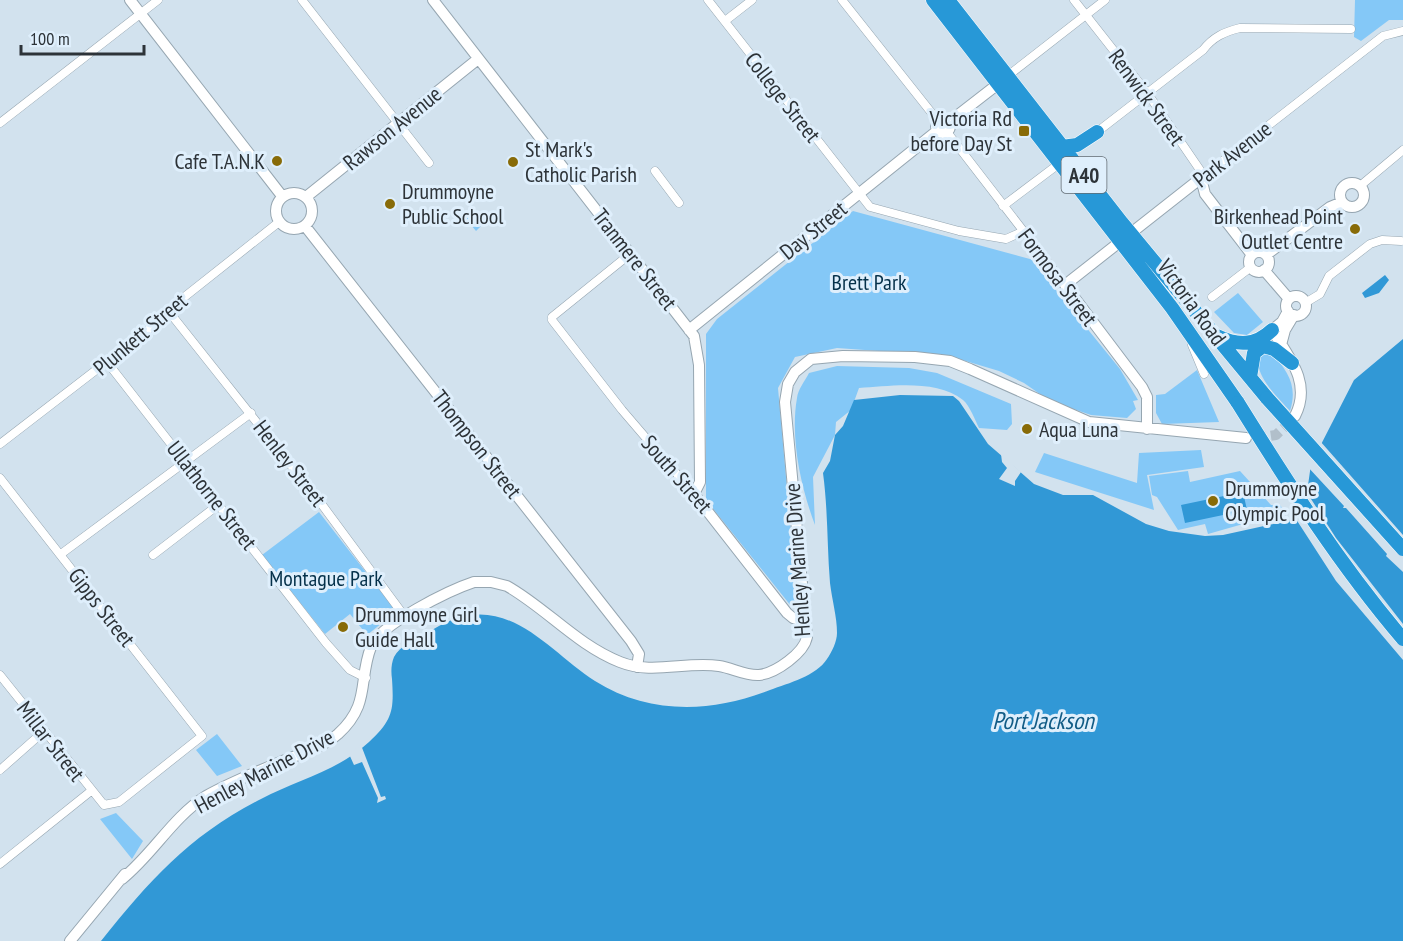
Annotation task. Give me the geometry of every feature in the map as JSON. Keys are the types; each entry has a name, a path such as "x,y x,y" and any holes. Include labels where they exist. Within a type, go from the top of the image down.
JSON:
{"highway":[{"name":"Victoria Road","path":"933,0 1062,147 1238,403 1325,540 1367,598 1403,639"},
{"name":"Victoria Road","path":"948,0 1060,163 1403,549"},
{"path":"1062,147 1077,145 1097,132"},
{"path":"1210,333 1239,344 1257,340 1272,330"},
{"path":"1250,377 1254,353 1263,346 1274,349 1292,363"}],"street":[{"path":"130,0 282,196"},
{"path":"0,123 158,0"},
{"path":"302,0 429,163"},
{"name":"Tranmere Street","path":"433,0 696,340 699,365 700,482 694,494"},
{"name":"College Street","path":"708,0 870,207 960,231 1006,239 1024,231"},
{"path":"725,21 752,0"},
{"name":"Formosa Street","path":"842,0 943,126 1142,387 1147,397 1147,429"},
{"name":"Renwick Street","path":"1074,0 1148,94 1200,170 1205,194 1252,255"},
{"name":"Day Street","path":"689,330 858,193 1105,0"},
{"path":"1097,132 1224,32 1240,28 1351,29"},
{"name":"Park Avenue","path":"1065,285 1383,36 1403,31"},
{"name":"Rawson Avenue","path":"306,197 478,59"},
{"path":"1360,186 1403,150"},
{"path":"1004,206 1060,163"},
{"path":"654,171 679,203"},
{"path":"1342,202 1340,195 1343,187 1349,183 1360,186"},
{"path":"1266,255 1330,207 1342,202 1352,206 1359,204 1363,197 1360,186"},
{"path":"294,192 306,197 312,211 305,226 288,229 276,224 276,206 282,196 294,192"},
{"name":"Plunkett Street","path":"0,444 170,313 178,302 276,224"},
{"name":"Thompson Street","path":"305,226 631,641 639,654 637,667"},
{"path":"1295,416 1302,390 1292,363 1272,330 1291,313 1303,312 1305,303 1320,294 1329,276 1370,244 1382,240 1401,241"},
{"path":"1212,297 1251,267 1252,255 1258,253 1266,255"},
{"name":"South Street","path":"630,254 552,318 622,410 694,494 786,613 806,622"},
{"path":"1251,267 1255,271 1264,270 1269,263 1266,255"},
{"path":"1264,270 1289,298"},
{"path":"1289,298 1300,297 1305,303"},
{"path":"1281,345 1291,313 1286,303 1289,298"},
{"name":"Henley Street","path":"170,313 251,412 405,617"},
{"path":"1191,344 1204,374"},
{"name":"Henley Marine Drive","path":"70,941 122,879 139,854 209,795 331,740 356,712 366,678 369,654 376,637 390,625 466,585 482,581 499,583 514,590 597,650 619,662 637,667 689,664 723,667 747,674 764,673 778,668 803,648 807,637 785,402 791,378 802,364 823,357 843,356 915,357 950,362 1082,420 1147,429 1246,438"},
{"name":"Ullathorne Street","path":"107,362 326,643 350,670 366,678"},
{"path":"61,554 251,412"},
{"name":"Gipps Street","path":"0,478 202,736 119,802 104,805"},
{"path":"153,555 218,505"},
{"name":"Millar Street","path":"0,675 43,732 104,805"},
{"path":"0,770 43,732"},
{"path":"0,864 91,791"}],"green space":[{"path":"1355,0 1403,0 1403,20 1389,20 1361,41 1354,37"},
{"name":"Brett Park","path":"853,211 1041,262 1038,268 1120,369 1138,400 1133,401 1136,409 1127,418 1091,415 1050,401 1024,383 999,371 949,356 837,348 795,357 778,388 797,599 791,606 706,500 706,334 717,319"},
{"path":"472,212 482,225 476,231 466,219"},
{"path":"1238,293 1263,322 1247,335 1234,333 1214,312"},
{"path":"1262,353 1272,353 1287,373 1293,394 1290,411 1262,376 1259,360"},
{"path":"837,366 909,368 937,373 1011,404 1012,424 1007,430 979,428 963,400 940,389 913,385 859,388 851,410 836,422 835,435 813,477 815,525 798,463 795,430 797,398 809,373"},
{"path":"1197,370 1219,422 1162,424 1156,413 1156,395 1165,394"},
{"path":"1201,450 1204,467 1147,475 1154,510 1035,472 1044,453 1137,483 1139,453"},
{"name":"Drummoyne Olympic Pool","path":"1188,471 1190,482 1240,471 1271,505 1280,505 1285,512 1208,534 1205,524 1178,530 1157,497 1152,495 1149,476"},
{"name":"Montague Park","path":"319,512 393,607 392,615 367,635 350,614 325,634 262,555"},
{"path":"217,734 242,766 217,776 196,750"},
{"path":"116,813 143,841 132,859 100,819"}],"water":[{"path":"1385,275 1389,280 1379,293 1365,298 1362,293"},
{"name":"Port Jackson","path":"1403,339 1403,941 101,941 154,879 213,828 261,799 331,768 369,742 383,727 390,714 393,699 391,674 394,657 404,646 454,619 484,615 502,618 519,625 595,681 637,700 659,705 681,707 726,703 785,685 816,670 831,653 837,633 830,583 823,473 830,461 835,435 843,426 854,400 900,395 953,396 959,401 988,444 1034,484 1063,495 1093,495 1146,524 1169,531 1205,536 1223,535 1296,519 1305,507 1311,464 1354,380"},
{"path":"1243,492 1247,510 1185,523 1181,505"}],"pier":[{"path":"1320,441 1403,535 1403,572 1386,556 1387,554 1307,466"},
{"path":"1001,454 1021,472 1015,481 1015,486 999,479 1007,468 1002,462"},
{"path":"1304,488 1336,538 1403,624 1403,660 1336,581 1294,516 1302,510"},
{"path":"361,745 381,797 385,796 386,799 377,803 378,798 362,762 354,765 349,754"}],"tunnel":[{"path":"1256,438 1276,435 1293,419"}],"place":[{"name":"Victoria Rd before Day St","path":"1024,131"},
{"name":"Cafe T.A.N.K","path":"277,161"},
{"name":"St Mark's Catholic Parish","path":"513,162"},
{"name":"Drummoyne Public School","path":"390,204"},
{"name":"Birkenhead Point Outlet Centre","path":"1355,229"},
{"name":"Aqua Luna","path":"1027,429"},
{"name":"Drummoyne Olympic Pool","path":"1213,501"},
{"name":"Drummoyne Girl Guide Hall","path":"343,627"}]}
